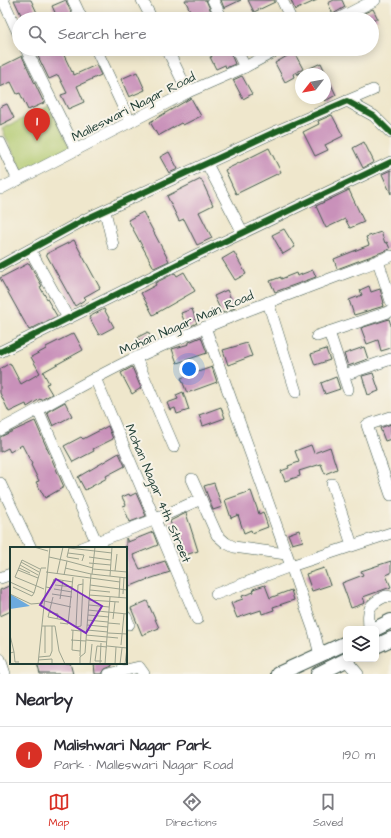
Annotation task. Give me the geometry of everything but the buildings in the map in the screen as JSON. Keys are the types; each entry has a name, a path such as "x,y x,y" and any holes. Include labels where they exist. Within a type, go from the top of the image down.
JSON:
{"main road":[{"path":"379,627 391,621"},
{"path":"379,645 391,639"},
{"path":"278,674 343,644"},
{"path":"318,674 343,662"}],"street":[{"path":"3,0 12,19"},
{"path":"73,0 79,12"},
{"path":"142,0 148,12"},
{"path":"213,0 219,12"},
{"path":"282,0 288,12"},
{"path":"346,12 355,5 375,0"},
{"path":"29,56 76,150"},
{"path":"99,56 130,122"},
{"path":"170,56 188,92"},
{"path":"240,56 245,67"},
{"name":"Malleswari Nagar Road","path":"0,189 188,92 245,67 266,56"},
{"path":"0,266 86,219 276,131 373,90"},
{"path":"347,101 374,116 391,133"},
{"path":"0,142 18,180"},
{"path":"0,352 391,162"},
{"path":"207,164 243,233"},
{"path":"106,211 113,245"},
{"path":"30,250 68,318"},
{"name":"Mohan Nagar Main Road","path":"0,430 95,378 205,327 391,256"},
{"path":"378,261 391,301"},
{"path":"268,302 296,392"},
{"path":"317,336 391,311"},
{"path":"205,327 314,631 320,655"},
{"path":"329,332 348,389"},
{"path":"136,358 174,447"},
{"path":"344,375 391,359"},
{"name":"Mohan Nagar 4th Street","path":"95,378 156,519 197,619"},
{"path":"38,410 97,545"},
{"path":"391,417 363,427 391,495"},
{"path":"192,479 217,535 226,543 234,547 286,554"},
{"path":"0,483 31,547"},
{"path":"332,484 352,545"},
{"path":"86,547 97,545 201,498"},
{"path":"216,594 291,566 391,533"},
{"path":"0,578 10,574"},
{"path":"369,626 369,610 372,604 386,596 391,597"},
{"path":"0,659 5,674"},
{"path":"349,662 358,674"},
{"path":"109,674 139,667 144,674"}],"green space":[{"path":"49,106 72,152 23,173 2,129"}],"cycle path":[{"path":"0,266 86,219 277,131 347,101 374,116 391,133"},
{"path":"0,352 194,256 391,162"}],"place":[{"name":"Malishwari Nagar Park","path":"37,141"}]}
